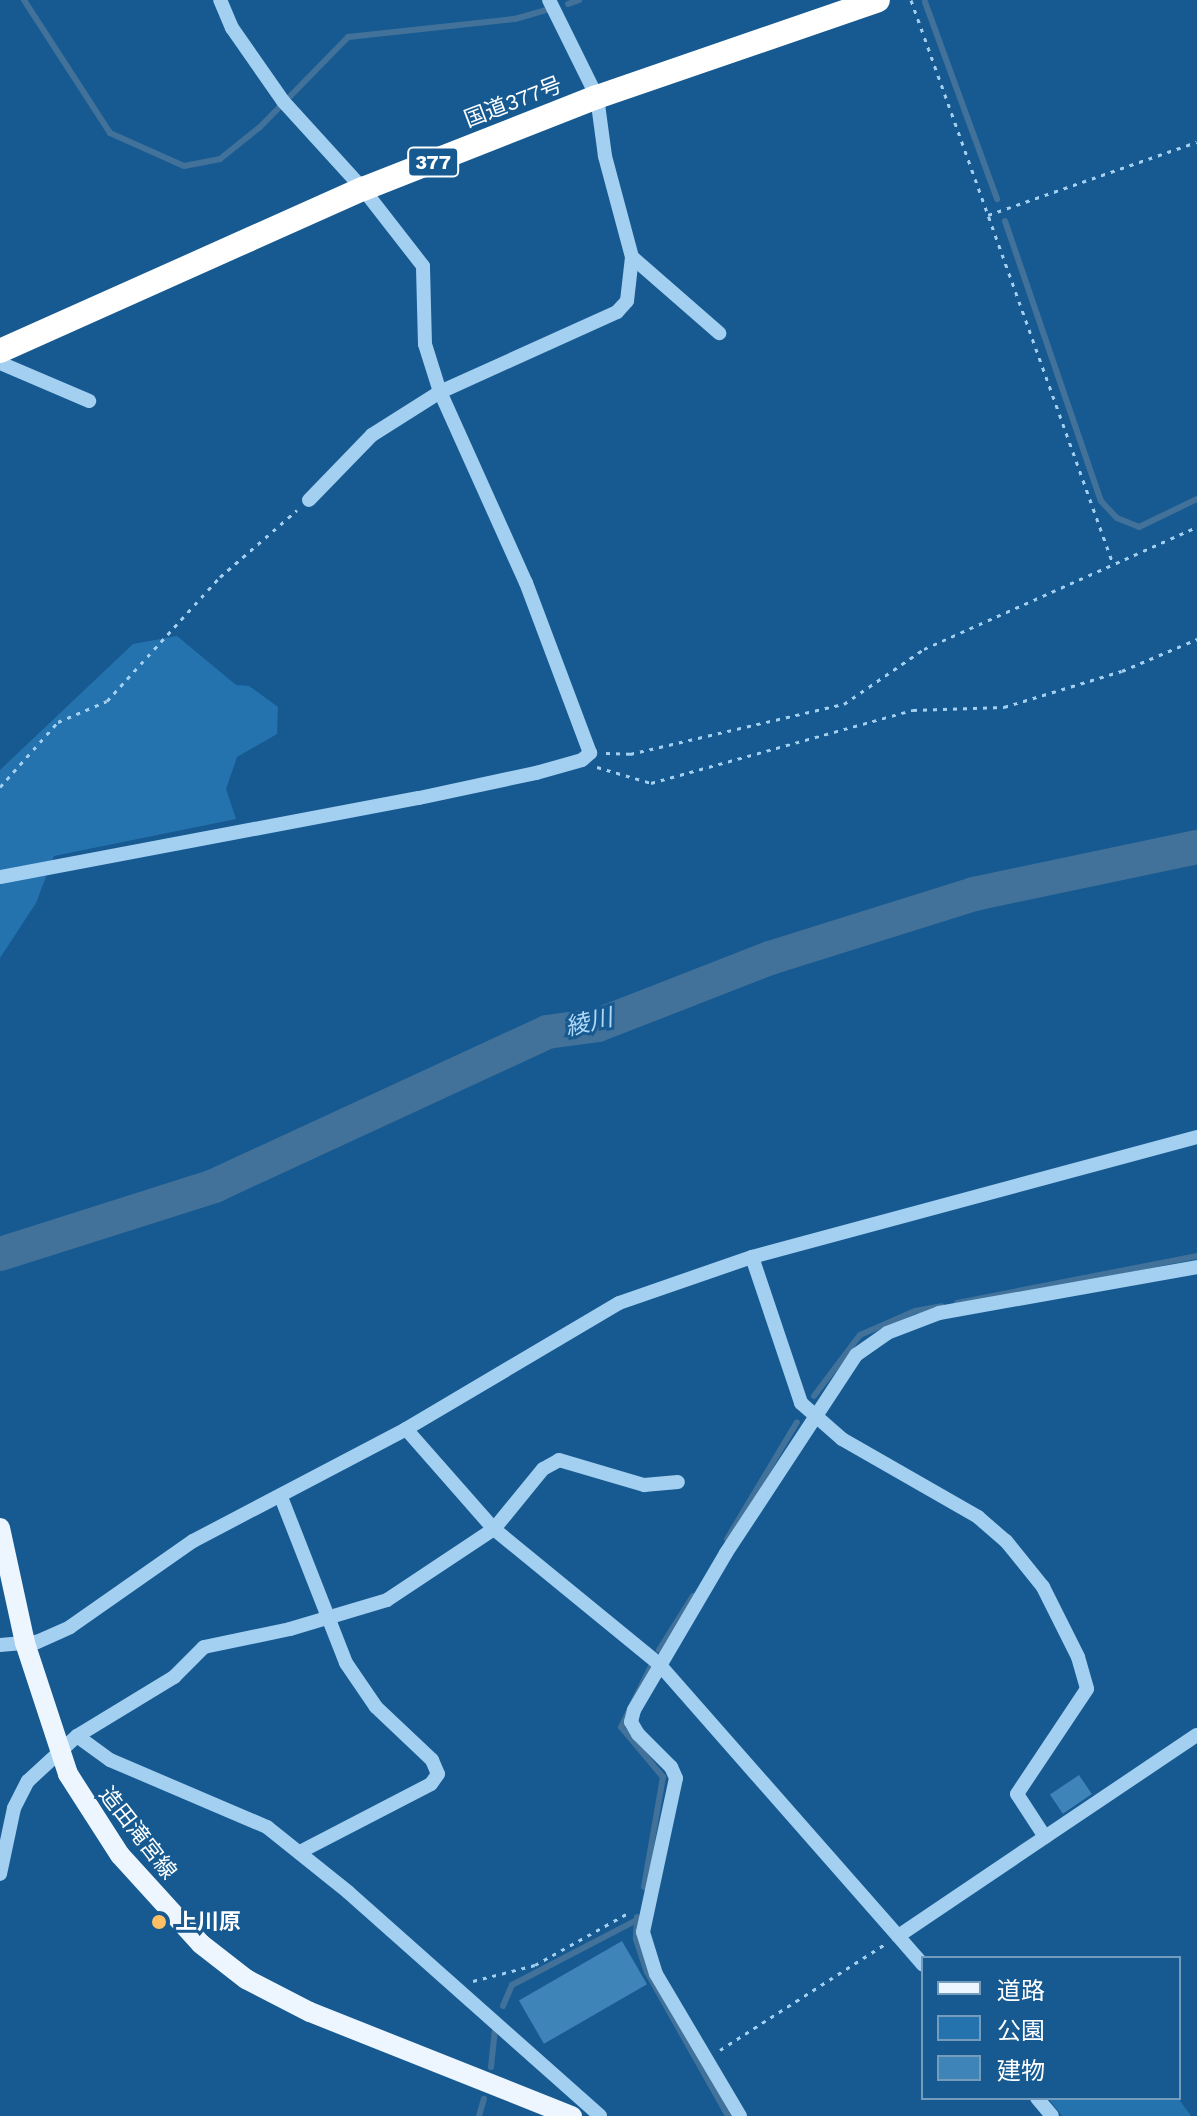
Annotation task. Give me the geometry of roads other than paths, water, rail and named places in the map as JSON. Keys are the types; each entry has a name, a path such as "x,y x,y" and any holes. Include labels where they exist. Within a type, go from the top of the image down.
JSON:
{"highway":[{"name":"国道377号","path":"0,351 363,189 597,97 878,0"}],"main road":[{"name":"造田滝宮線","path":"0,1528 25,1643 59,1751 85,1805 120,1855 201,1944 246,1979 310,2012 572,2116"}],"street":[{"path":"0,877 419,798 586,756 526,583 440,392 425,344 423,266 363,189 286,105 232,28 220,0"},
{"path":"309,500 372,435 440,392 617,312 627,301 632,257 605,156 597,97 549,0"},
{"path":"632,257 719,333"},
{"path":"0,363 89,401"},
{"path":"0,1645 25,1643 70,1627 193,1541 406,1429 619,1303 752,1257 1197,1137"},
{"path":"752,1257 795,1389 812,1415 842,1439 978,1517 1006,1541 1043,1587 1078,1657 1087,1689 1017,1794 1045,1837"},
{"path":"740,2116 656,1974 643,1932 645,1910 676,1778 631,1722 659,1664 812,1415 856,1355 887,1333 939,1313 1013,1297 1197,1267"},
{"path":"406,1429 494,1529 659,1664 921,1963"},
{"path":"0,1874 14,1808 28,1781 77,1736 174,1677 204,1647 387,1600 494,1529 543,1469 559,1460 644,1485 678,1482"},
{"path":"281,1497 316,1580 325,1617 376,1707 432,1760 438,1774 431,1784 300,1852"},
{"path":"898,1936 1197,1735"},
{"path":"77,1736 110,1760 267,1827 454,1984 600,2116"},
{"path":"1039,2100 1052,2116"}],"waterway":[{"path":"24,0 110,133 184,166 220,159 260,127 348,37 515,19 546,10"},
{"path":"568,4 579,0"},
{"path":"925,2 997,199"},
{"path":"1005,221 1101,501 1117,518 1139,527 1197,499"},
{"name":"綾川","path":"0,1254 214,1186 547,1032 598,1025 770,958 974,894 1197,847"},
{"path":"957,1303 1197,1256"},
{"path":"814,1396 860,1335 915,1311 942,1306"},
{"path":"727,1539 797,1422"},
{"path":"659,1650 693,1596"},
{"path":"644,1887 663,1777 621,1727 651,1666"},
{"path":"637,1917 636,1939 647,1972 728,2116"},
{"path":"503,2006 512,1985 637,1920"},
{"path":"491,2067 495,2031"},
{"path":"479,2116 484,2099"}],"place":[{"name":"上川原","path":"159,1922"}]}
